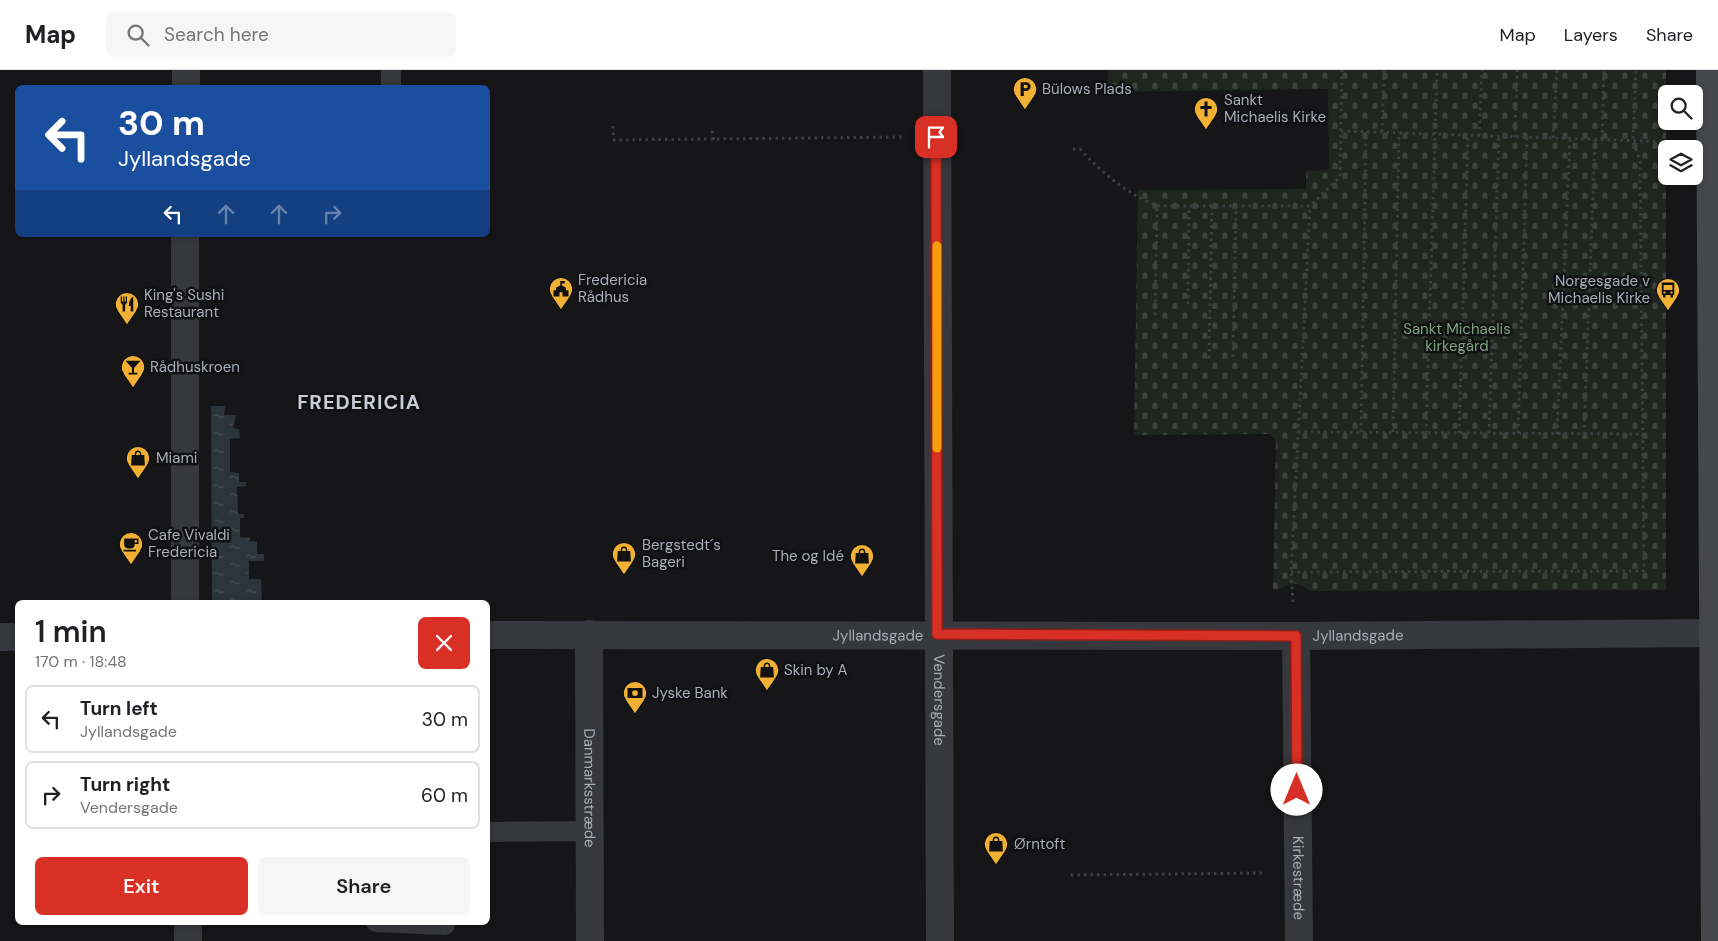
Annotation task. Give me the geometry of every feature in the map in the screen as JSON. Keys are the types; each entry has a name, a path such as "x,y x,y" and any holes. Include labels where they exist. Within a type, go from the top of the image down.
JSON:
{"street":[{"path":"186,70 186,85"},
{"name":"Vendersgade","path":"937,70 937,634 940,941"},
{"path":"1710,70 1716,633 1715,941"},
{"path":"185,237 185,600"},
{"name":"Jyllandsgade","path":"490,635 937,634 1296,636 1716,633"},
{"name":"Danmarksstræde","path":"589,634 590,941"},
{"name":"Kirkestræde","path":"1296,636 1299,941"},
{"path":"0,637 15,637"},
{"path":"188,925 188,941"}],"lane":[{"path":"391,70 391,85"},
{"path":"490,832 590,831"}],"path":[{"path":"1072,149 1080,149 1101,172 1138,198 1156,206 1310,206 1340,178 1342,70"},
{"path":"1382,132 1384,70"},
{"path":"1426,433 1436,70"},
{"path":"1479,136 1482,70"},
{"path":"1515,137 1517,70"},
{"path":"1553,138 1557,70"},
{"path":"1602,139 1604,70"},
{"path":"1291,572 1644,571 1640,161 1633,141 1636,70"},
{"path":"613,126 614,140 936,137"},
{"path":"712,131 714,140"},
{"path":"1341,131 1710,144"},
{"path":"1361,432 1366,132"},
{"path":"1393,432 1400,132"},
{"path":"1460,433 1468,135"},
{"path":"1488,433 1499,136"},
{"path":"1518,433 1526,137"},
{"path":"1557,434 1570,139"},
{"path":"1584,434 1595,140"},
{"path":"1210,358 1212,205"},
{"path":"1156,206 1156,315"},
{"path":"1188,304 1189,206"},
{"path":"1232,357 1236,206"},
{"path":"1296,636 1291,572 1310,206"},
{"path":"1298,432 1643,434"},
{"path":"1071,875 1298,873"}],"green space":[{"name":"Sankt Michaelis kirkegård","path":"1108,70 1666,70 1666,85 1658,85 1658,130 1666,130 1666,140 1658,140 1658,185 1666,185 1666,590 1310,591 1303,586 1290,584 1273,590 1276,441 1269,434 1134,435 1138,190 1306,189 1306,171 1329,170 1328,89 1108,92"}],"water":[{"path":"211,406 225,406 224,415 236,415 233,428 239,429 240,438 230,439 230,472 239,473 239,482 246,482 246,486 237,487 238,514 244,514 244,518 240,518 240,537 250,538 250,541 257,542 257,554 264,554 264,561 249,561 249,579 261,579 262,600 212,600"}],"slow traffic":[{"path":"937,246 937,448"}],"place":[{"name":"Bülows Plads","path":"1025,110"},
{"name":"Sankt Michaelis Kirke","path":"1206,130"},
{"name":"Fredericia Rådhus","path":"561,310"},
{"name":"Norgesgade v Michaelis Kirke","path":"1668,311"},
{"name":"King's Sushi Restaurant","path":"127,325"},
{"name":"Rådhuskroen","path":"133,388"},
{"name":"Miami","path":"138,479"},
{"name":"Cafe Vivaldi Fredericia","path":"131,565"},
{"name":"Bergstedt´s Bageri","path":"624,575"},
{"name":"The og Idé","path":"862,577"},
{"name":"Skin by A","path":"767,691"},
{"name":"Jyske Bank","path":"635,714"},
{"name":"Ørntoft","path":"996,865"}],"district":[{"name":"FREDERICIA","path":"359,402"}],"route":[{"path":"936,137 937,634 1296,636 1297,790"}]}
